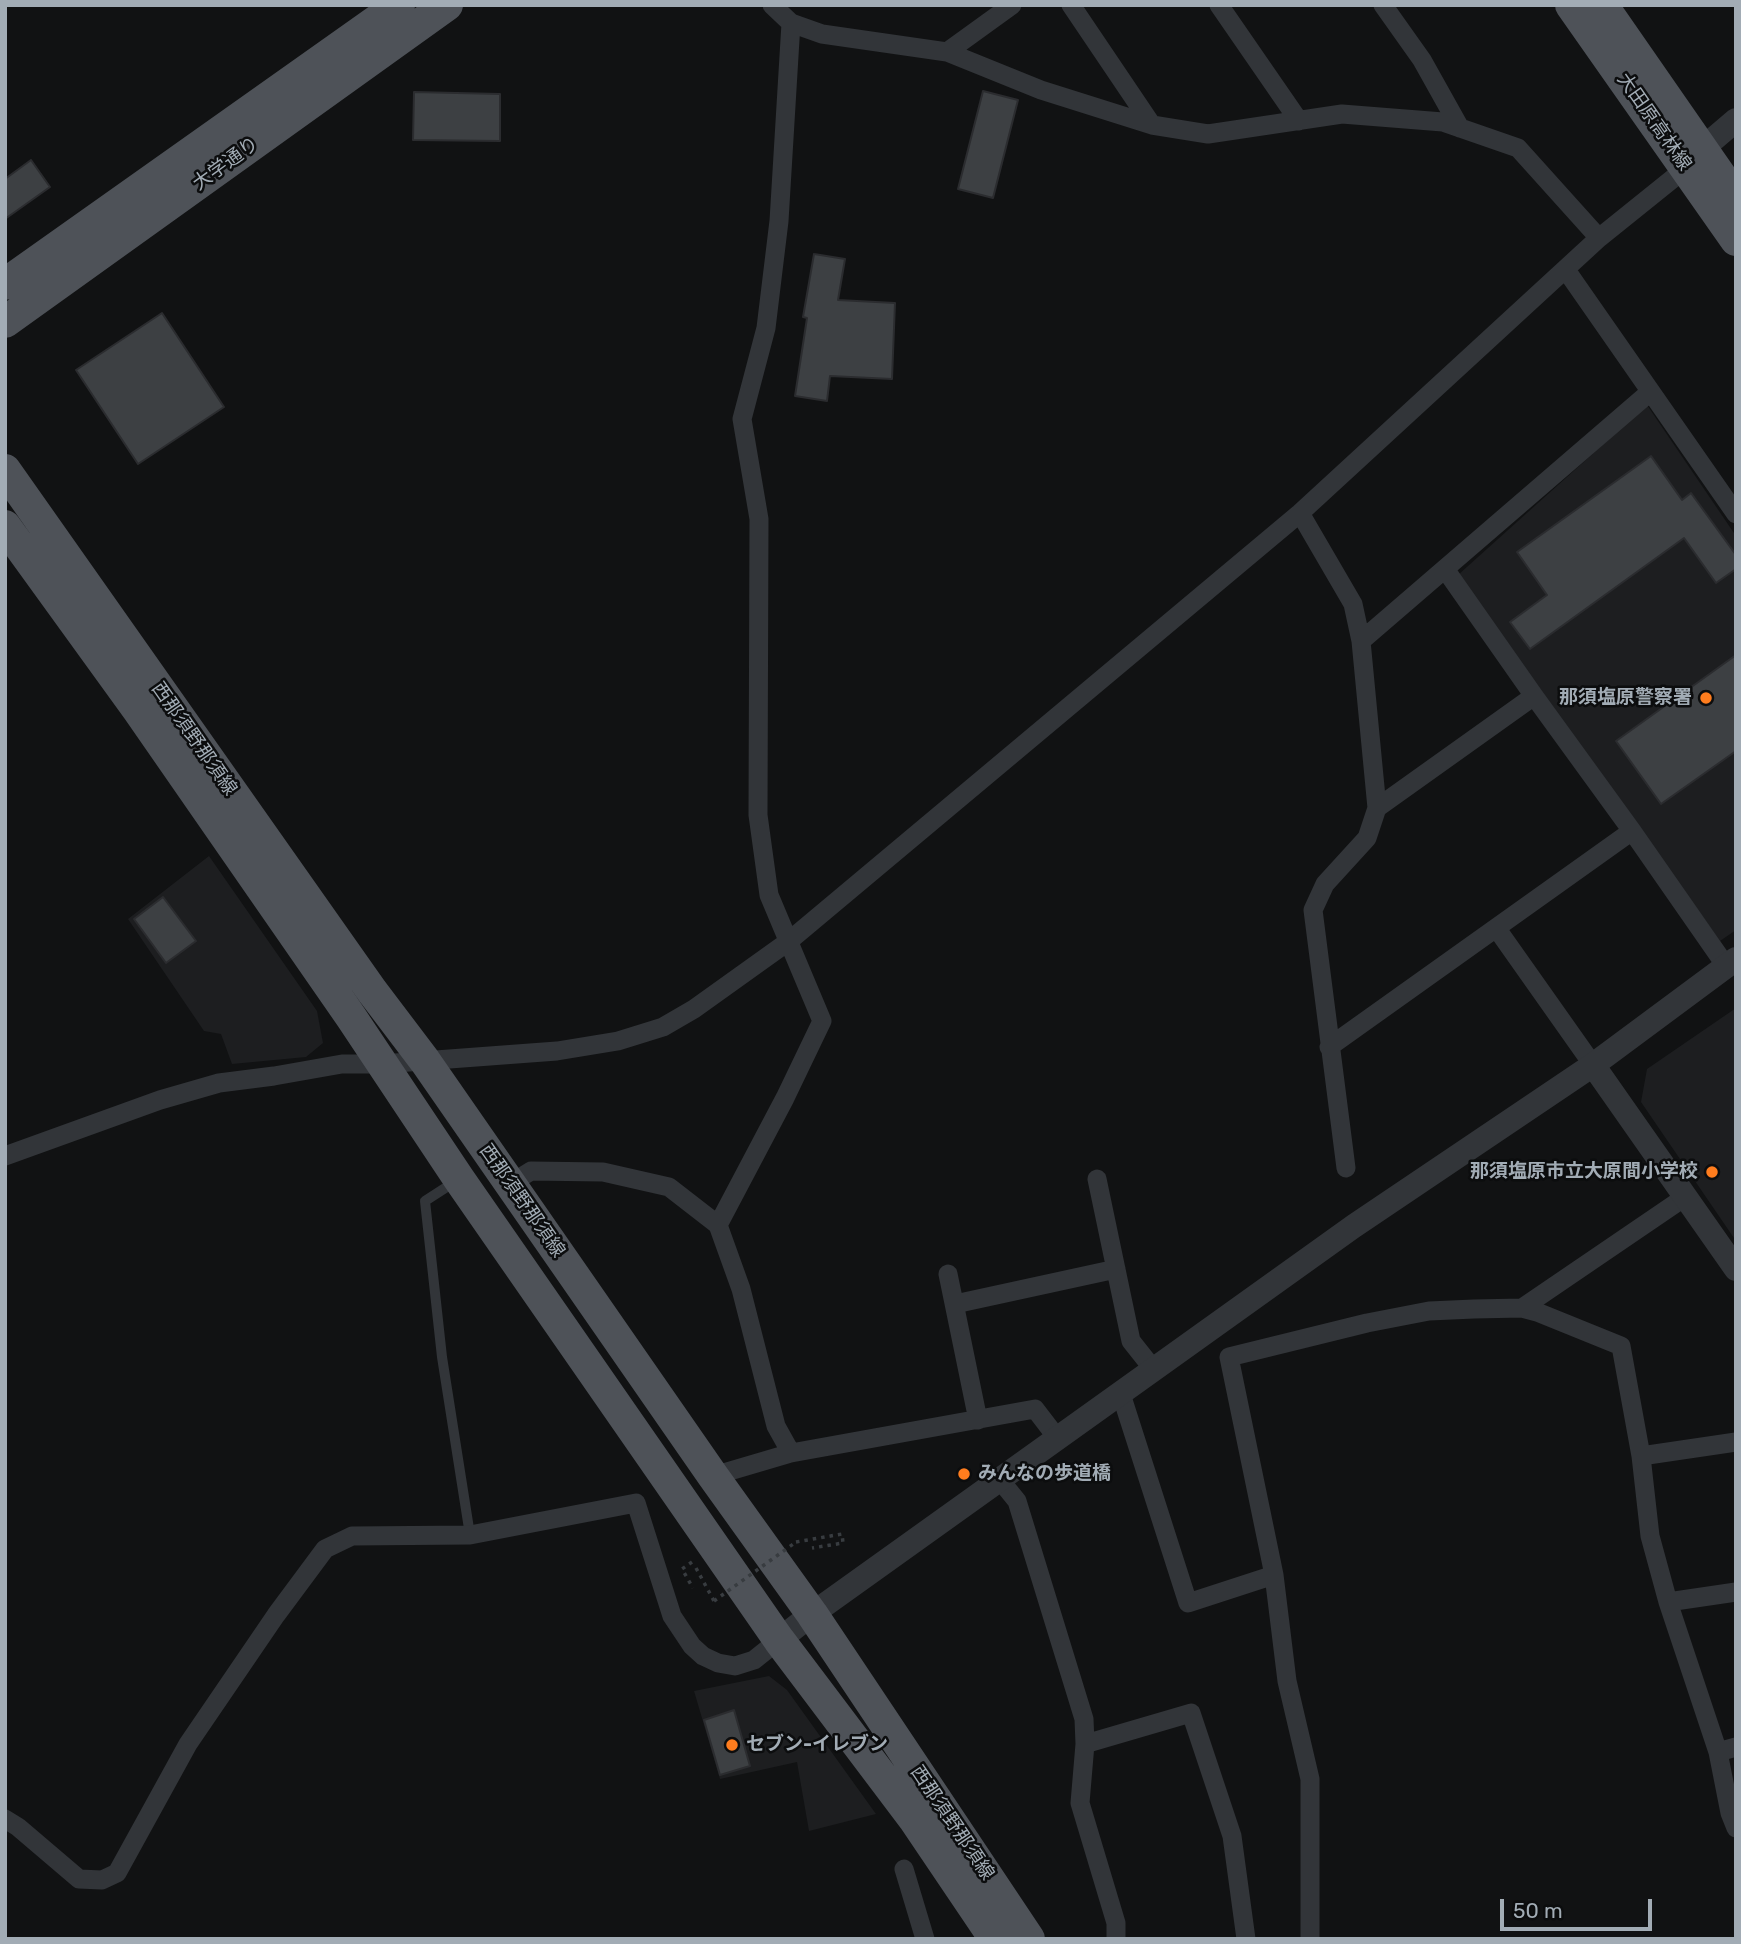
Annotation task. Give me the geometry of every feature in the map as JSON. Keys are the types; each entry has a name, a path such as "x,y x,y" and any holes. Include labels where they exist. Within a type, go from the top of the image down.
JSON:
{"main road":[{"name":"大学通り","path":"5,284 399,5"},
{"name":"大学通り","path":"5,322 447,5"},
{"name":"大田原高林線","path":"1571,5 1694,158 1736,198"},
{"name":"大田原高林線","path":"1602,5 1694,158 1736,240"},
{"name":"西那須野那須線","path":"5,470 372,991 425,1060 713,1476 812,1614 1029,1939"},
{"name":"西那須野那須線","path":"5,526 138,710 779,1640 914,1819 995,1939"}],"street":[{"path":"947,52 1012,5"},
{"path":"1071,5 1152,125"},
{"path":"1220,5 1299,121"},
{"path":"1383,5 1422,60 1460,128"},
{"path":"775,6 791,23 821,34 947,52 1041,90 1152,125 1208,134 1342,114 1443,122 1518,148 1599,238"},
{"path":"718,1225 822,1021 769,895 758,815 759,519 742,419 766,328 779,221 791,23"},
{"path":"5,1156 160,1100 219,1083 342,1064 382,1064 557,1051 618,1041 663,1027 694,1009 789,941 1300,513 1599,238 1736,120"},
{"path":"1566,270 1736,514"},
{"path":"1361,641 1650,392"},
{"path":"1300,513 1353,604 1361,641 1377,808 1367,838 1325,884 1313,910 1346,1168"},
{"path":"5,1819 79,1879 102,1880 117,1873 188,1744 276,1615 325,1549 352,1536 470,1535 636,1503 672,1616 692,1646 703,1657 718,1663 735,1666 754,1660 812,1614 1354,1226 1593,1065 1731,962 1632,831 1445,569"},
{"path":"1377,808 1534,696"},
{"path":"1329,1047 1632,831"},
{"path":"1497,929 1736,1269"},
{"path":"510,1184 531,1171 603,1172 669,1187 718,1225 741,1289 776,1426 792,1453"},
{"path":"1097,1179 1131,1341 1154,1370"},
{"path":"1522,1308 1685,1197"},
{"path":"955,1304 1116,1269"},
{"path":"948,1274 978,1420"},
{"path":"1310,1939 1310,1779 1286,1681 1274,1575 1229,1357 1367,1323 1429,1311 1522,1308 1622,1346 1650,1536 1668,1602 1727,1749 1730,1813 1736,1828"},
{"path":"1121,1394 1188,1603 1274,1575"},
{"path":"713,1476 792,1453 1035,1409 1058,1439"},
{"path":"1640,1456 1736,1443"},
{"path":"1000,1480 1017,1501 1084,1719 1085,1744 1080,1803 1116,1923 1116,1939"},
{"path":"1668,1602 1736,1592"},
{"path":"1085,1744 1191,1713 1232,1836 1246,1939"},
{"path":"904,1869 925,1939"}],"lane":[{"path":"459,1179 425,1201 442,1357 470,1535"}],"path":[{"path":"714,1601 796,1542 842,1534 843,1543 812,1548"},
{"path":"692,1562 682,1569 693,1588"}],"shaded area":[{"path":"1647,405 1736,536 1736,930 1720,941 1458,575"},
{"path":"209,856 317,1011 323,1043 306,1057 232,1064 221,1034 204,1031 128,919"},
{"name":"那須塩原市立大原間小学校","path":"1736,1008 1736,1241 1641,1102 1647,1069"},
{"path":"769,1676 787,1690 876,1814 809,1831 797,1762 720,1779 694,1691"}],"building":[{"path":"983,91 1018,100 993,198 958,189"},
{"path":"414,92 500,94 500,141 413,140"},
{"path":"31,160 50,187 5,219 5,179"},
{"path":"814,254 845,259 838,300 895,303 892,379 830,376 827,401 795,396 807,318 803,317"},
{"path":"162,313 224,407 138,464 76,370"},
{"path":"1651,456 1682,500 1691,493 1736,555 1736,569 1716,583 1684,538 1530,649 1510,622 1547,595 1517,552"},
{"name":"那須塩原警察署","path":"1736,655 1736,751 1661,804 1616,741"},
{"path":"163,897 196,941 166,963 134,919"},
{"path":"734,1710 750,1766 720,1775 704,1720"}],"place":[{"name":"那須塩原警察署","path":"1706,698"},
{"name":"那須塩原市立大原間小学校","path":"1712,1172"},
{"name":"みんなの歩道橋","path":"964,1474"},
{"name":"セブン-イレブン","path":"732,1745"}]}
